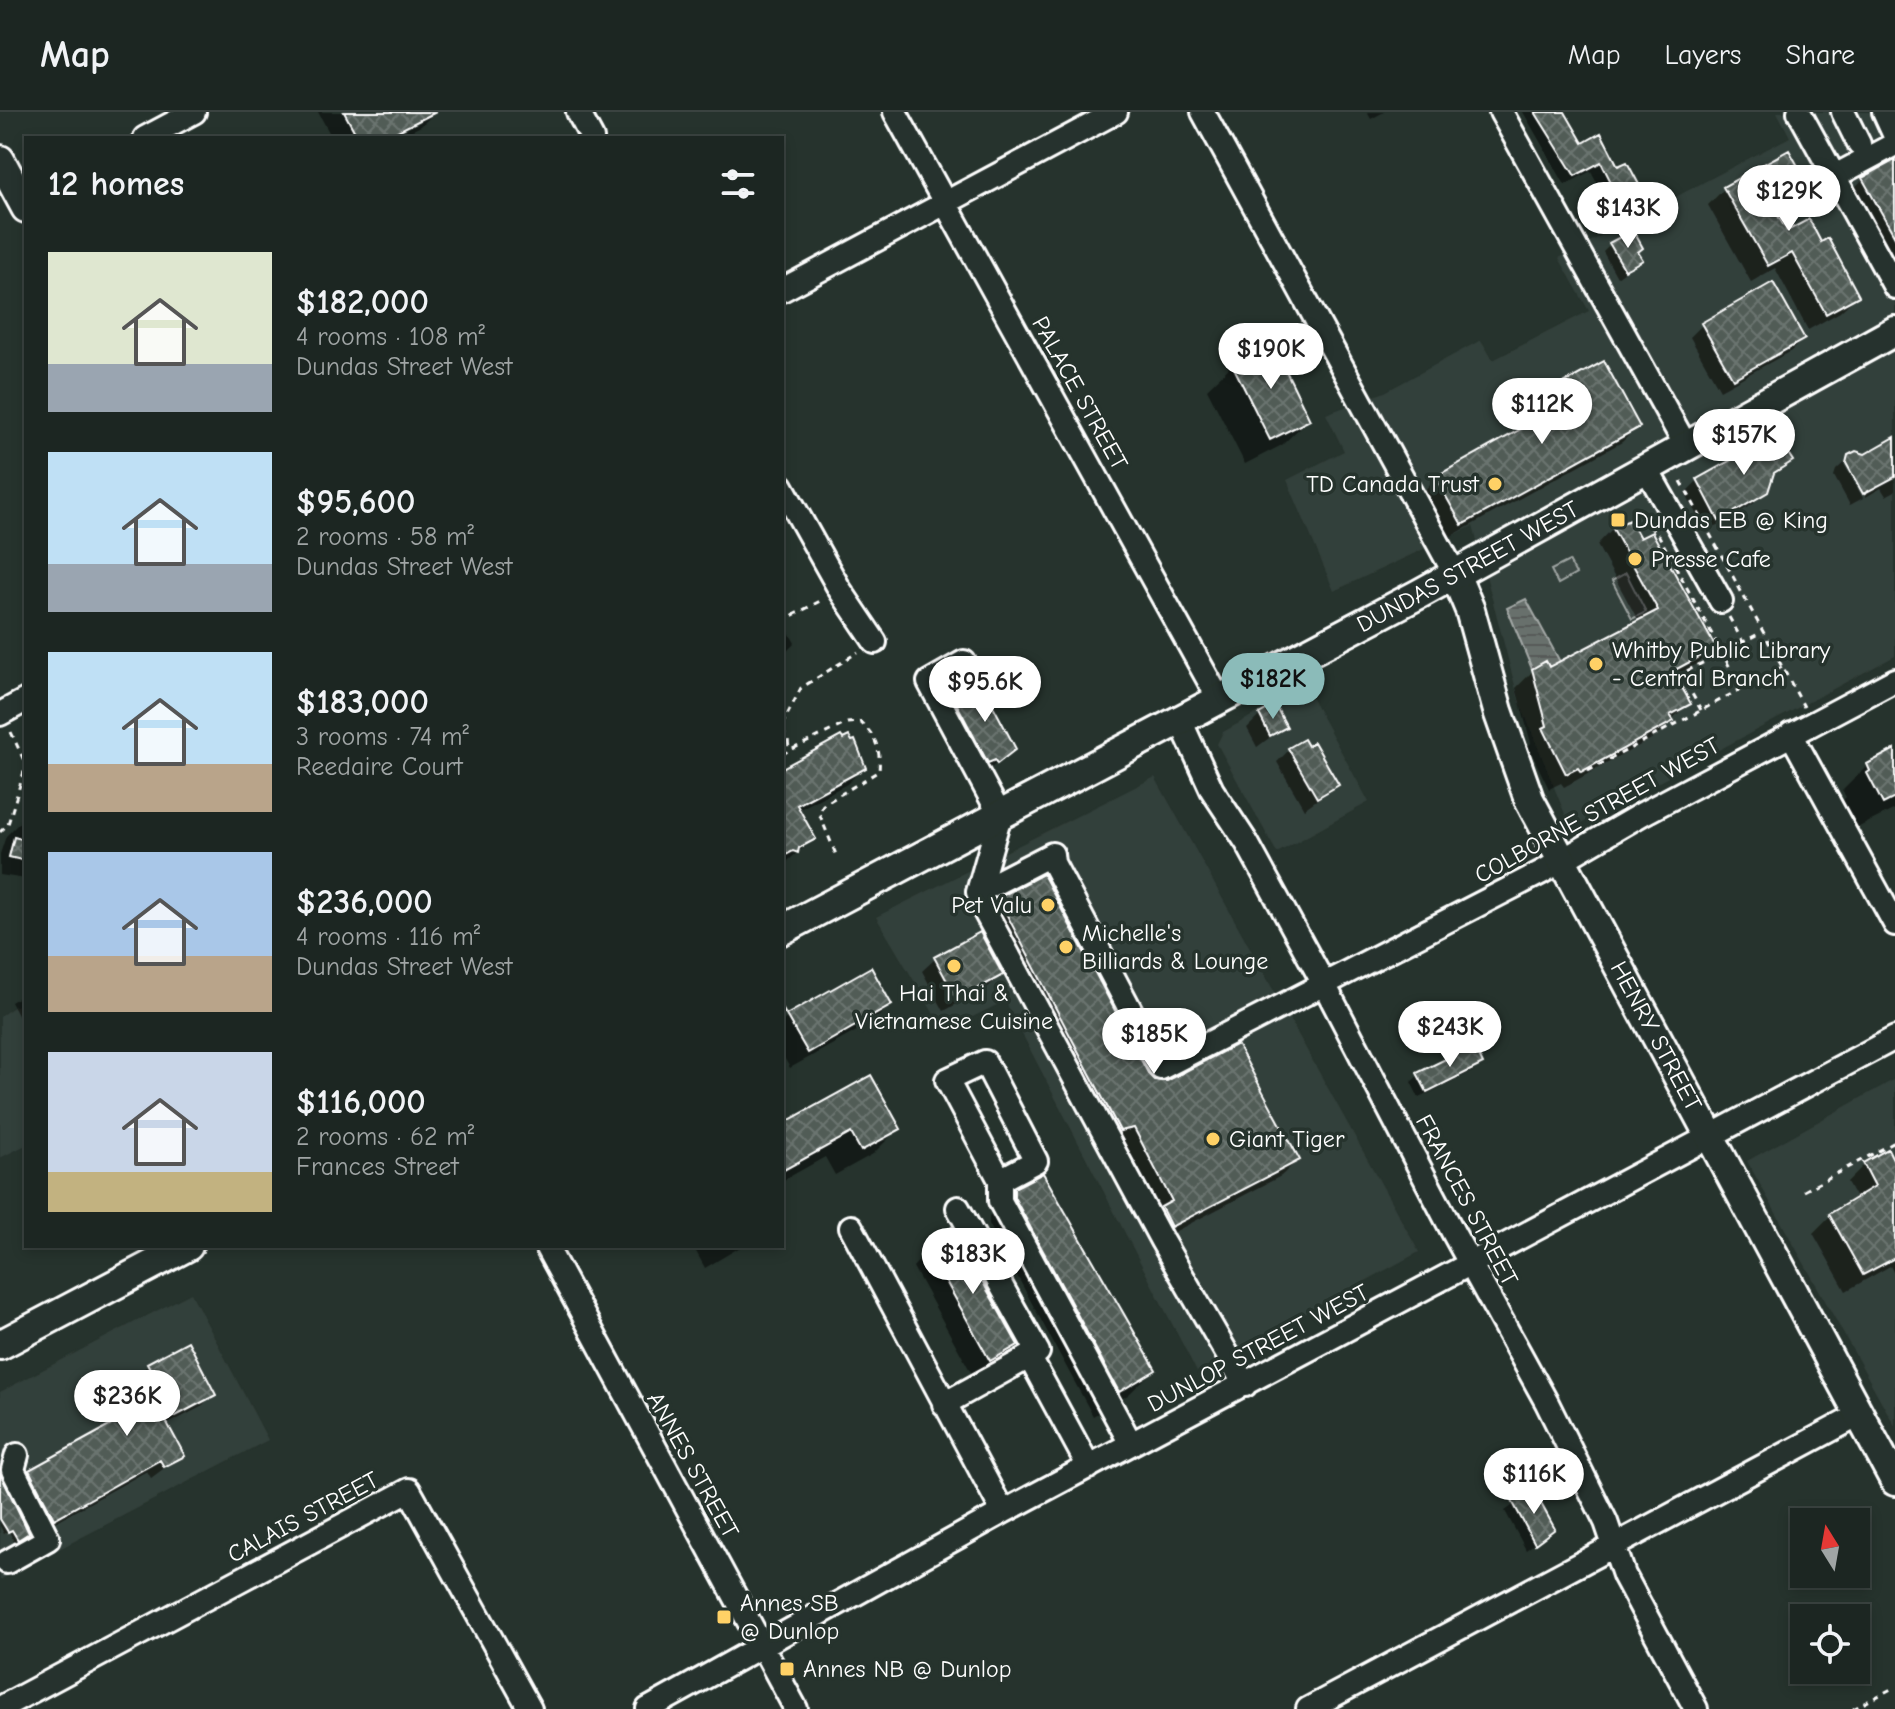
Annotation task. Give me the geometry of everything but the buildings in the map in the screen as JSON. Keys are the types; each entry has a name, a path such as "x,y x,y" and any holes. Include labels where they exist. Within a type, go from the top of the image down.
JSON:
{"main road":[{"path":"0,160 24,202"},
{"name":"DUNDAS STREET WEST","path":"784,929 1455,574 1686,446 1892,341"},
{"name":"HENRY STREET","path":"1455,574 1470,610 1498,711 1529,799 1560,862 1895,1481"},
{"path":"0,1345 184,1248"}],"street":[{"path":"149,136 194,112"},
{"path":"578,112 591,136"},
{"name":"PALACE STREET","path":"895,112 1219,699"},
{"path":"784,289 1116,112"},
{"path":"1203,112 1455,574"},
{"path":"1501,112 1686,446"},
{"path":"1799,112 1895,287"},
{"path":"1843,112 1859,144"},
{"path":"1884,112 1895,136"},
{"path":"1835,176 1895,144"},
{"path":"1646,468 1721,601"},
{"path":"784,490 840,590 875,642"},
{"path":"964,662 929,682 1000,815 978,892 1162,1241 1245,1385"},
{"name":"COLBORNE STREET WEST","path":"978,892 1052,854 1053,863 1161,1068 1560,862 1895,680"},
{"path":"4,719 24,702"},
{"name":"FRANCES STREET","path":"1180,720 1212,790 1247,843 1325,986 1553,1416 1606,1522 1612,1547 1696,1709"},
{"path":"1791,734 1895,924"},
{"name":"DUNLOP STREET WEST","path":"648,1709 1003,1512 1895,1038"},
{"path":"1000,1180 1036,1161 985,1062 947,1080 1000,1180 1000,1201 1131,1444"},
{"path":"944,1404 1038,1352 958,1208"},
{"path":"851,1227 1003,1512"},
{"name":"ANNES STREET","path":"547,1248 796,1709"},
{"path":"1030,1358 1089,1467"},
{"path":"1308,1709 1859,1415"},
{"path":"7,1562 48,1539 13,1470 17,1455"},
{"name":"CALAIS STREET","path":"0,1708 409,1490 530,1709"}],"path":[{"path":"1681,481 1806,710"},
{"path":"1632,509 1659,536 1741,688"},
{"path":"784,620 840,590"},
{"path":"1721,601 1743,642"},
{"path":"1701,710 1681,674 1762,632"},
{"path":"784,724 801,688 875,642"},
{"path":"1588,771 1782,667"},
{"path":"4,719 24,761"},
{"path":"784,753 847,723 860,722 869,729 881,753 879,771 823,805 819,813 837,857"},
{"path":"784,732 789,750"},
{"path":"0,832 8,824 24,772"},
{"path":"784,1012 788,1019"},
{"path":"1804,1191 1895,1142"},
{"path":"1853,1709 1895,1687"}],"shaded area":[{"path":"1777,112 1895,112 1895,656 1571,829 1519,701 1473,526 1334,591 1287,480 1344,451 1326,414 1385,392 1481,340 1493,360 1589,311 1559,258 1790,137"},
{"path":"1569,561 1576,574 1558,584 1551,570"},
{"path":"1626,573 1646,612 1632,619 1612,581"},
{"path":"1526,599 1571,682 1559,688 1546,661 1532,669 1507,608"},
{"path":"1305,686 1369,802 1277,853 1217,744 1223,732"},
{"path":"1155,777 1419,1252 1197,1372 1005,1001 944,1031 876,917"},
{"path":"17,1005 24,1017 24,1146 0,1158 0,1016"},
{"path":"1895,1079 1895,1426 1747,1161"},
{"path":"191,1293 268,1440 0,1580 0,1392"}],"place":[{"name":"TD Canada Trust","path":"1495,484"},
{"name":"Dundas EB @ King","path":"1618,520"},
{"name":"Presse Cafe","path":"1635,559"},
{"name":"Whitby Public Library - Central Branch","path":"1596,664"},
{"name":"Pet Valu","path":"1048,905"},
{"name":"Michelle's Billiards & Lounge","path":"1066,947"},
{"name":"Hai Thai & Vietnamese Cuisine","path":"954,966"},
{"name":"Giant Tiger","path":"1213,1139"},
{"name":"Annes SB @ Dunlop","path":"724,1617"},
{"name":"Annes NB @ Dunlop","path":"787,1669"}]}
